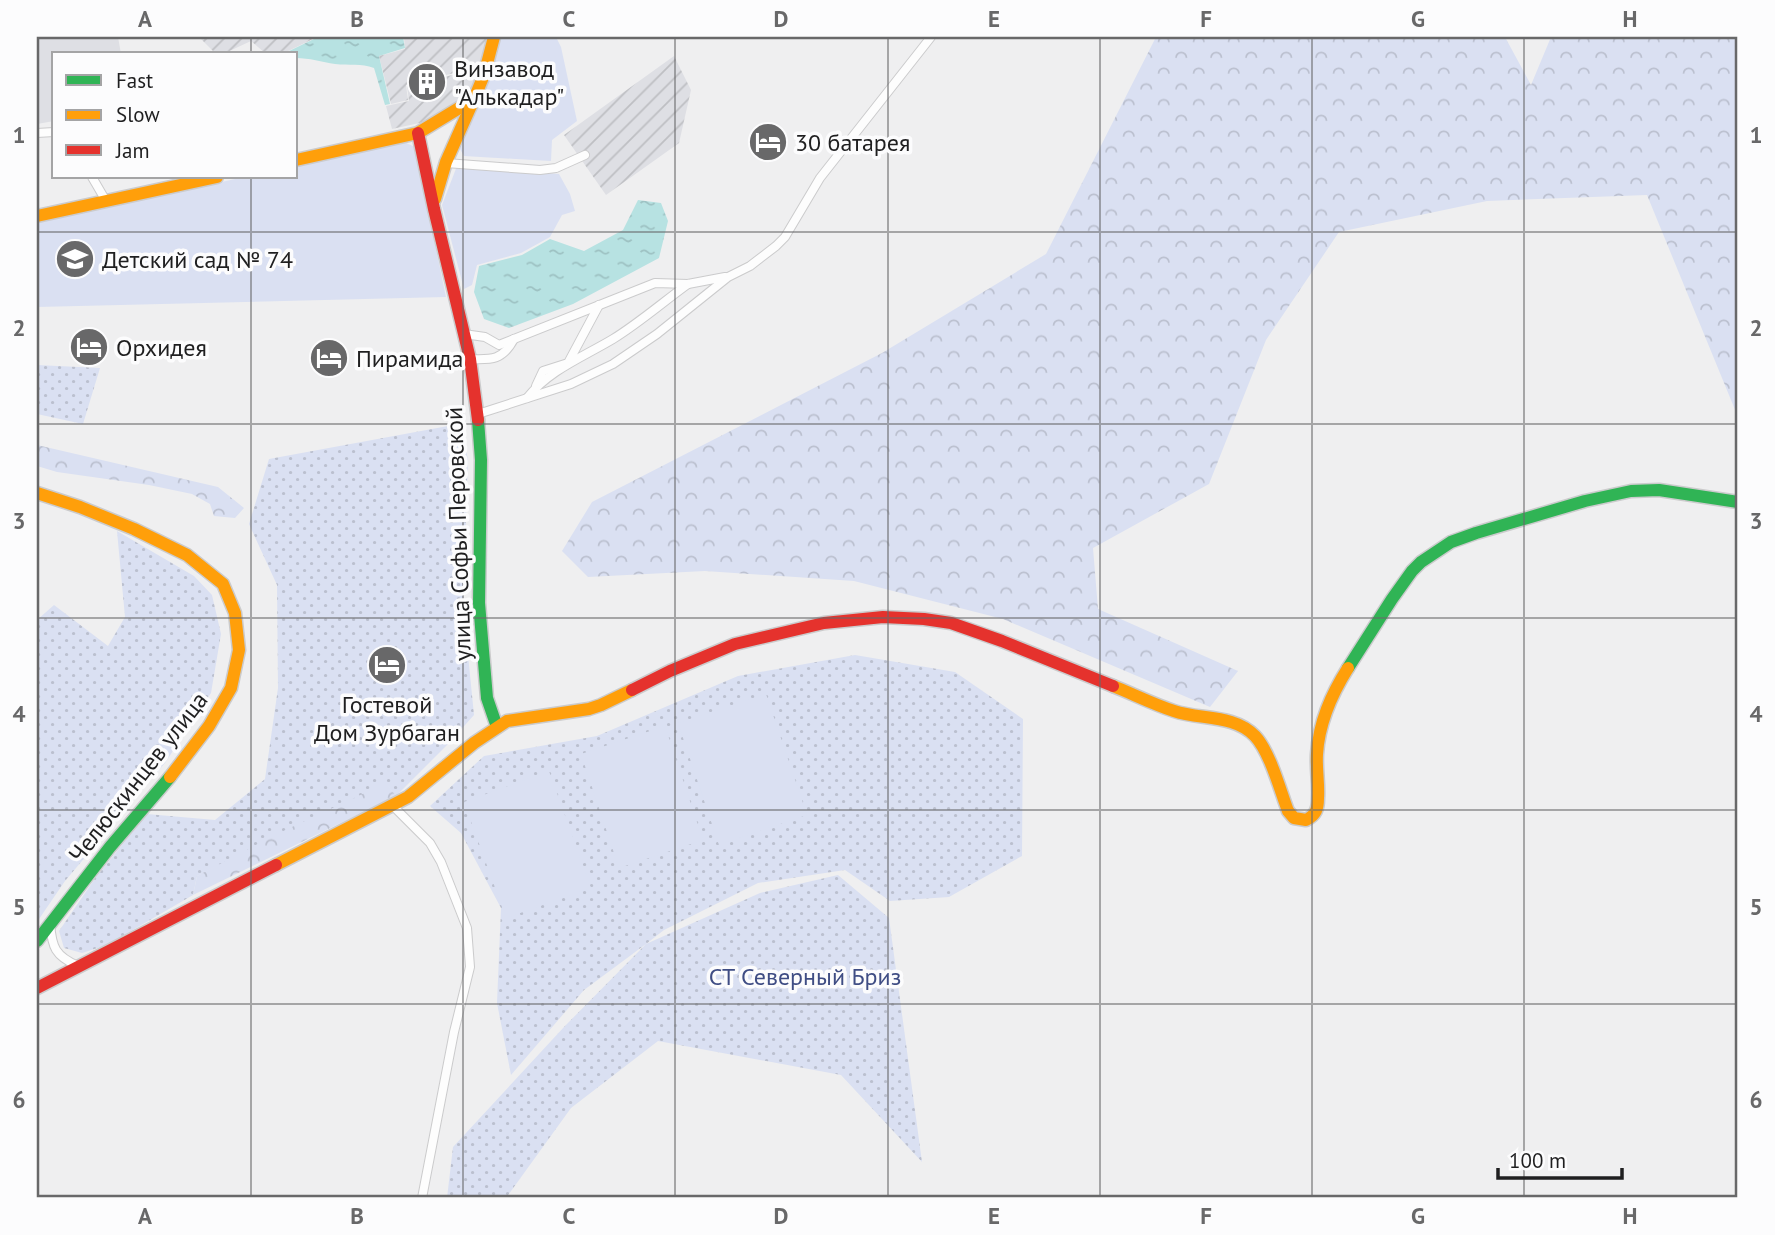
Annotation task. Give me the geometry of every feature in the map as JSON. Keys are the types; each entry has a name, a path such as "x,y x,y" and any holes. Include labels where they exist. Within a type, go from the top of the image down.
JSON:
{"main road":[{"path":"434,209 436,192 446,163 484,75 494,37"},
{"path":"298,160 418,133 474,99"},
{"name":"улица Софьи Перовской","path":"418,133 470,359 478,414 481,460 479,603 486,698 497,727"},
{"path":"37,216 212,178"},
{"path":"37,988 393,806 474,743 507,722 601,705 735,644 824,623 893,617 951,623 1176,712 1236,723 1256,737 1264,748 1288,811 1294,818 1306,820 1314,815 1317,807 1317,762 1323,714 1353,659 1392,599 1421,562 1451,542 1476,533 1585,501 1631,491 1659,490 1738,502"},
{"name":"Челюскинцев улица","path":"37,493 80,506 187,555 223,584 235,612 239,650 231,688 209,726 37,941"},
{"path":"486,698 500,713 540,715"},
{"path":"474,743 484,730 486,698"}],"street":[{"path":"478,414 571,384 613,364 657,334 728,277 750,266 776,246 785,237 820,178 930,37"},
{"path":"446,163 540,170 556,168 585,155"},
{"path":"93,178 106,201"},
{"path":"464,334 485,337 499,345 654,283 688,284 728,277"},
{"path":"527,398 543,371 568,363 614,338 688,284"},
{"path":"568,363 599,305"},
{"path":"470,359 491,360 508,351 514,339"},
{"path":"393,806 429,843 441,862 467,928 470,967 454,1032 422,1198"},
{"path":"50,924 52,942 60,955 78,966"}],"shaded area":[{"path":"37,37 118,37 121,52 52,52 52,121 37,124"},
{"path":"199,37 317,37 286,52 264,52 251,41 227,52 214,52"},
{"name":"Винзавод \"Алькадар\"","path":"404,37 487,37 482,66 406,85 408,100 391,104 379,56 405,49"},
{"path":"674,56 691,90 679,143 606,195 564,135"},
{"path":"481,68 470,95 424,122 392,129 386,106 409,101 407,86"}],"green space":[{"path":"500,37 556,37 561,47 577,121 552,140 551,161 464,156 460,149 488,79"},
{"path":"1156,37 1505,37 1531,85 1551,37 1738,37 1738,417 1647,195 1487,201 1339,232 1266,340 1209,484 1093,548 1098,609 1238,671 1210,707 1003,619 854,581 705,571 588,577 562,551 592,502 882,353 1046,254"},
{"path":"402,141 415,147 446,297 37,307 37,223 240,178 298,178 298,165"},
{"path":"457,166 559,174 570,194 575,211 562,215 550,237 521,253 477,265 472,285 464,289 442,205"},
{"path":"37,365 100,368 83,424 37,414"},
{"path":"459,424 468,459 463,605 474,715 396,796 386,784 197,876 193,895 107,945 82,953 64,948 59,931 96,877 147,814 215,820 265,779 278,688 277,585 249,524 269,459"},
{"path":"37,445 218,487 244,508 235,518 214,516 210,504 192,494 57,472 37,466"},
{"path":"117,531 194,576 212,595 221,634 211,693 165,763 65,881 37,922 37,620 54,605 108,646 125,617"},
{"path":"855,655 955,672 1023,719 1022,856 949,897 890,901 845,870 758,883 664,930 584,990 511,1075 497,1003 501,908 461,833 430,806 484,756 597,736 738,676"},
{"path":"766,694 807,815 719,845 678,723"},
{"path":"665,726 703,840 619,868 581,754"},
{"path":"549,771 591,888 506,918 464,802"},
{"path":"386,783 396,796 193,895 197,876 277,834"},
{"name":"СТ Северный Бриз","path":"838,875 889,918 922,1162 841,1075 658,1041 571,1108 506,1198 447,1198 453,1147 564,1027 646,944 760,893"}],"water":[{"path":"318,37 403,37 405,48 379,56 390,104 385,105 374,68 298,58 298,52 287,52"},
{"path":"638,200 661,203 668,221 659,258 573,304 509,328 484,319 474,292 479,266 522,255 550,239 584,251 623,230"}],"traffic: fast":[{"path":"478,420 481,460 479,603 487,698 497,727"},
{"path":"1348,668 1412,571 1451,542 1585,501 1631,491 1659,490 1738,502"},
{"path":"37,941 110,847 170,777"}],"traffic: slow":[{"path":"298,160 418,133 474,99 484,75 494,37"},
{"path":"435,199 446,162 474,99"},
{"path":"37,216 212,178"},
{"path":"37,493 134,529 187,555 223,584 235,613 239,650 231,688 209,726 170,777"},
{"path":"1113,686 1174,711 1227,721 1247,729 1265,752 1288,811 1294,818 1306,820 1314,814 1318,805 1317,754 1323,720 1336,688 1348,668"},
{"path":"276,865 408,797 474,743 507,721 589,709 632,690"}],"traffic: jam":[{"path":"418,133 470,359 478,420"},
{"path":"632,690 735,644 824,623 883,617 951,623 1113,686"},
{"path":"37,988 276,865"}],"place":[{"name":"Винзавод \"Алькадар\"","path":"427,82"},
{"name":"30 батарея","path":"768,142"},
{"name":"Детский сад № 74","path":"75,259"},
{"name":"Орхидея","path":"89,347"},
{"name":"Пирамида","path":"329,358"},
{"name":"Гостевой Дом Зурбаган","path":"387,665"}]}
